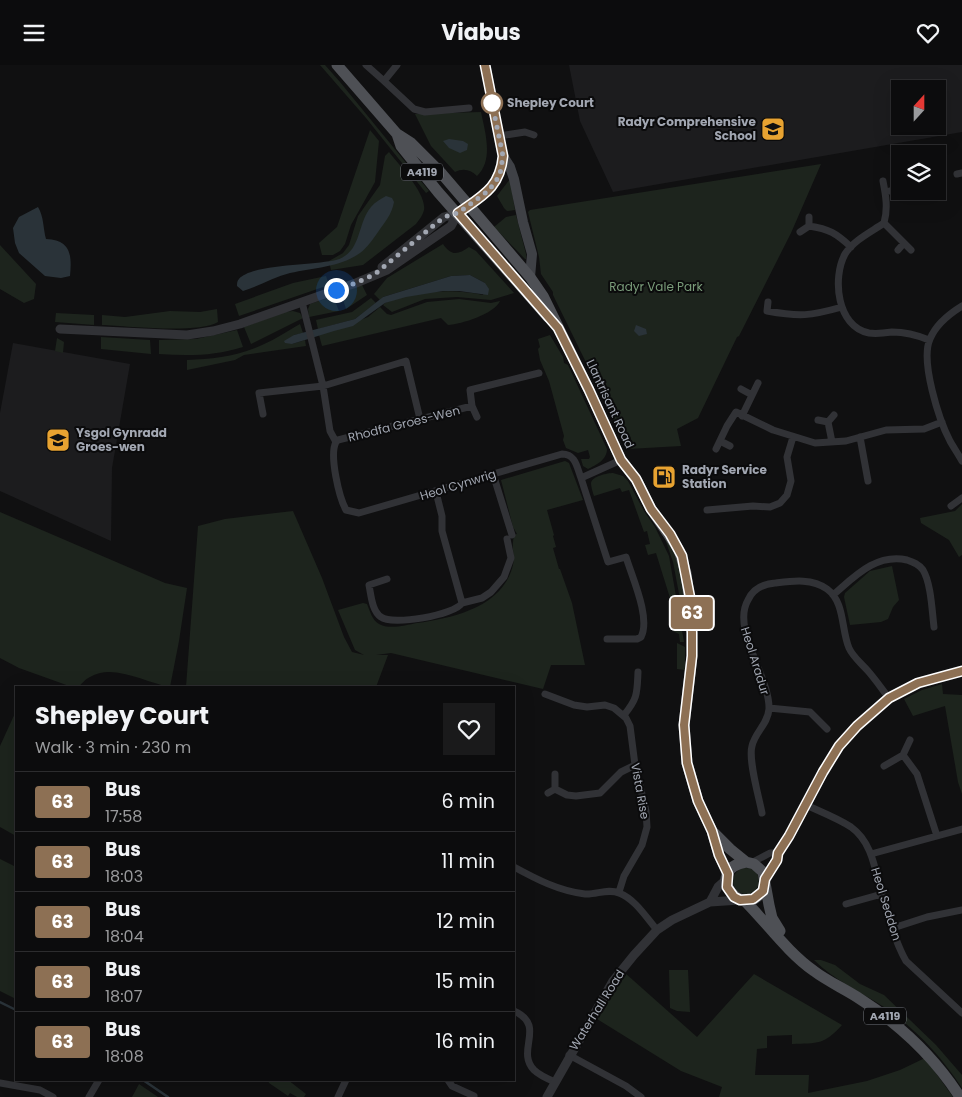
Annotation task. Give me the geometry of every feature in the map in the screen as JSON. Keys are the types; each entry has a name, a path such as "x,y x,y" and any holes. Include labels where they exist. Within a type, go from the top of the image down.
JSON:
{"main road":[{"name":"Llantrisant Road","path":"337,65 397,134 411,143 442,174 530,277 543,296 621,460 636,479 651,509 676,543 685,564 692,611 692,656 684,725 687,763 698,801 712,831 727,877 730,893 742,900 814,971 882,1014 910,1036 929,1055 960,1097"},
{"path":"458,213 488,191 500,174 503,156 485,65"},
{"name":"Llantrisant Road","path":"397,134 401,146 558,328"},
{"path":"503,156 510,167 514,179 522,222 532,254 530,277"},
{"name":"Llantrisant Road","path":"712,831 763,872 772,918 794,953"},
{"path":"727,877 736,865 749,862"},
{"path":"742,900 753,899 758,896 765,882"}],"street":[{"path":"366,65 414,109 425,112 469,108"},
{"path":"384,81 397,65"},
{"path":"499,136 525,132 534,135"},
{"path":"883,181 889,191 884,223 851,247 840,267 839,283 842,307 846,316 854,325 869,333 895,332 915,334 929,340"},
{"path":"60,329 187,335 214,331 240,324 356,283 375,274 444,217 458,213"},
{"path":"809,217 809,226"},
{"path":"884,223 911,250"},
{"path":"800,232 809,226 824,228 836,233 851,247"},
{"path":"898,250 904,243"},
{"path":"302,302 323,386 330,431 336,442"},
{"path":"768,302 767,311 793,316 816,315 842,307"},
{"path":"962,306 947,316 929,340 927,354 928,373 942,421 949,440 962,461"},
{"path":"867,343 869,333"},
{"path":"262,414 260,393 323,386 406,361 420,419"},
{"name":"Rhodfa Groes-Wen","path":"477,417 472,406 470,390 539,373"},
{"path":"742,416 758,383"},
{"path":"741,389 752,395"},
{"name":"Rhodfa Groes-Wen","path":"336,442 472,406"},
{"path":"716,449 736,412 773,430 815,443 846,441 886,430 924,429 942,421"},
{"path":"828,422 834,415"},
{"path":"818,420 828,422"},
{"path":"828,422 832,442"},
{"path":"708,510 770,507 780,503 787,495 791,481 787,457 794,437"},
{"path":"860,437 868,481"},
{"path":"720,441 730,446"},
{"name":"Heol Cynwrig","path":"336,442 333,452 339,495 346,510 359,513 567,454 575,460 582,478"},
{"path":"607,639 637,639 641,637 644,627 643,615 626,557 608,562 582,478 621,460"},
{"path":"387,579 369,585 375,609 381,617 390,621 418,618 453,610 461,605 482,598 491,592 504,577 510,558 509,537 493,474"},
{"path":"436,492 442,516 442,531 461,605"},
{"path":"728,498 730,508"},
{"path":"951,506 962,499"},
{"path":"889,698 850,650 845,638 840,608 833,595 871,564 899,559 910,561 917,564 923,571 927,583 934,627"},
{"name":"Heol Aradur","path":"762,813 750,760 755,737 763,727 769,708 743,623 745,604 751,593 770,583 800,581 817,584 826,588 833,595"},
{"path":"765,882 777,860 778,853 839,746 857,726 889,698 918,683 962,671"},
{"path":"545,694 574,705 587,707 605,705 614,708 624,715 637,696 638,672"},
{"path":"587,707 591,715"},
{"path":"769,708 810,712 827,729"},
{"name":"Vista Rise","path":"619,892 624,876 642,845 647,827 646,811 635,765 630,726 624,715"},
{"path":"884,766 903,755 910,740"},
{"path":"903,755 917,774 937,836"},
{"path":"555,774 552,791 576,796 600,793 621,772 635,765"},
{"name":"Heol Seddon","path":"806,805 851,827 863,839 871,855 900,950 906,961 962,1013"},
{"path":"871,855 962,829"},
{"path":"749,862 770,853 778,853"},
{"path":"515,868 563,890 587,894 609,891 619,892 630,899 657,930"},
{"name":"Waterhall Road","path":"710,902 718,887 727,877"},
{"path":"853,892 855,901"},
{"path":"846,904 882,894"},
{"name":"Waterhall Road","path":"547,1097 613,981 657,930 672,920 710,902 742,900"},
{"path":"893,928 927,917 962,910"},
{"path":"956,1006 962,1000"},
{"path":"515,1012 522,1015 530,1025 531,1037 527,1050 531,1065 534,1070 555,1082"},
{"path":"570,1055 626,1086 641,1097"},
{"path":"88,1097 98,1081"},
{"path":"338,1097 346,1081"},
{"path":"449,1081 452,1086 474,1096"},
{"path":"0,1083 40,1090 53,1097"}],"shaded area":[{"name":"Radyr Comprehensive School","path":"569,65 962,65 962,132 946,135 946,80 891,80 891,135 945,135 613,192 580,121"},
{"path":"449,139 463,141 468,144 467,150 460,153 449,148 443,141"},
{"path":"386,196 392,198 394,202 390,214 367,246 352,258 336,264 290,273 243,291 237,286 239,279 257,270 327,262 344,256 355,244 363,221 371,207"},
{"path":"38,207 46,239 61,242 68,250 71,261 70,276 61,278 45,276 19,253 15,243 13,228 19,217"},
{"path":"470,275 485,283 489,289 488,295 443,291 406,297 385,303 353,326 292,344 285,343 284,341 294,335 355,319 383,297 451,276"},
{"path":"636,325 646,329 647,334 639,336 634,331"},
{"name":"Ysgol Gynradd Groes-wen","path":"13,343 130,364 112,468 111,541 0,491 0,413"}],"green space":[{"path":"320,65 325,65 340,82 429,191 426,193 366,118"},
{"path":"481,112 487,154 482,169 477,176 466,170 455,172 431,146 415,114"},
{"path":"370,130 379,141 375,182 351,225 345,244 340,251 333,255 322,255 319,243 337,227"},
{"path":"389,152 417,188 424,203 423,214 416,224 363,265 331,270 329,261 343,253 349,245 358,216 380,185 385,156"},
{"name":"Radyr Vale Park","path":"821,164 791,233 737,337 698,418 677,429 681,446 628,449 624,445 553,292 541,274 539,257 528,212 530,210"},
{"path":"510,179 515,210 507,211 497,196"},
{"path":"516,215 526,259 494,227 506,217"},
{"path":"443,244 449,251 455,253 469,247 476,251 514,293 491,300 457,297 425,299 392,312 383,305 397,299 421,293 446,291 483,295 485,283 470,275 451,276 383,297 380,300 374,294 387,278"},
{"path":"0,245 36,284 34,299 24,303 0,289"},
{"path":"326,276 329,285 239,316 235,304 293,283"},
{"path":"362,285 367,295 346,309 341,293"},
{"path":"333,296 339,311 309,317 308,309 310,304"},
{"path":"371,298 376,303 355,319 318,329 316,320 352,312"},
{"path":"459,299 491,303 500,301 497,306 485,314 461,323 448,325 441,318 322,346 319,335 368,317 380,307 387,314 391,315 427,302"},
{"path":"217,309 218,322 195,328 102,325 102,315 125,317 170,311 200,312"},
{"path":"293,311 300,313 303,318 251,344 244,327 285,312"},
{"path":"56,313 94,315 94,325 55,322"},
{"path":"300,324 303,333 294,335 292,344 305,340 306,346 244,355 235,360 187,370 187,360 238,354 267,343"},
{"path":"237,330 243,347 201,355 159,354 159,340 196,339"},
{"path":"550,335 563,357 564,363 568,365 607,449 603,459 588,469 583,466 581,459 589,459 588,450 578,453 566,448 549,381 540,360 538,339"},
{"path":"101,337 150,340 151,354 101,349"},
{"path":"57,338 64,342 63,353 55,351"},
{"path":"565,461 569,463 583,500 547,510 556,547 553,548 572,603 585,665 551,665 543,689 391,653 376,655 388,655 376,686 186,686 198,526 225,519 293,511 322,578 344,637 352,652 364,655 355,650 338,610 363,603 367,604 375,620 383,626 403,626 461,614 475,608 499,591 507,579 514,562 513,535 517,534 513,527 501,480"},
{"path":"613,473 623,476 628,481 655,527 669,556 684,642 680,642 679,634 673,631 670,598 656,553 648,555 645,545 650,544 647,531 644,532 629,490 622,492 620,488 594,496 591,483 594,478"},
{"path":"962,504 962,555 959,557 949,540 921,523 920,518 955,511"},
{"path":"0,512 165,583 187,588 170,686 130,675 109,672 99,673 88,678 79,686 69,686 19,668 0,658"},
{"path":"664,536 672,545 681,569 686,597 687,636 673,562"},
{"path":"892,566 899,600 893,607 888,619 881,622 850,625 844,597 845,593 870,571"},
{"path":"677,643 685,647 685,670 677,669"},
{"path":"942,684 943,694 962,695 962,794 958,782 945,706 913,716 904,699 922,690"},
{"path":"15,713 15,835 0,827 0,746"},
{"path":"0,859 15,866 15,998 0,991"},
{"path":"746,868 755,872 759,881 755,890 746,894 737,890 733,881 737,872"},
{"path":"814,960 821,960 835,965 860,984 884,995 936,1045 962,1075 962,1088 937,1054 907,1024 884,1007 830,974"},
{"path":"669,970 688,970 690,1012 677,1011 670,1008"},
{"path":"625,973 697,1037 754,974 842,1025 825,1040 814,1043 792,1044 792,1035 767,1036 767,1048 757,1049 755,1075 809,1075 808,1093 867,1081 900,1070 925,1058 953,1097 719,1097 722,1087 681,1071 597,1019"},
{"path":"268,1081 289,1081 306,1094 304,1097 297,1097 290,1093 288,1096"},
{"path":"139,1084 158,1097 132,1097"}],"waterway":[{"path":"0,1002 15,1010"},
{"path":"144,1081 168,1097"}],"bus line":[{"name":"63","path":"485,65 503,156 502,167 496,181 488,191 458,213 558,328 621,460 636,479 651,509 676,543 682,556 692,611 692,656 684,725 687,763 698,801 712,831 719,855 728,874 726,880 730,893 740,900 744,900 753,899 763,891 765,879 777,860 778,853 823,772 839,746 857,726 889,698 918,683 962,671"}],"place":[{"name":"Shepley Court","path":"492,103"},
{"name":"Radyr Comprehensive School","path":"773,129"},
{"name":"Ysgol Gynradd Groes-wen","path":"58,440"},
{"name":"Radyr Service Station","path":"664,477"}],"route":[{"path":"336,290 375,274 444,217 458,213 488,191 500,174 503,156 492,103"}]}
